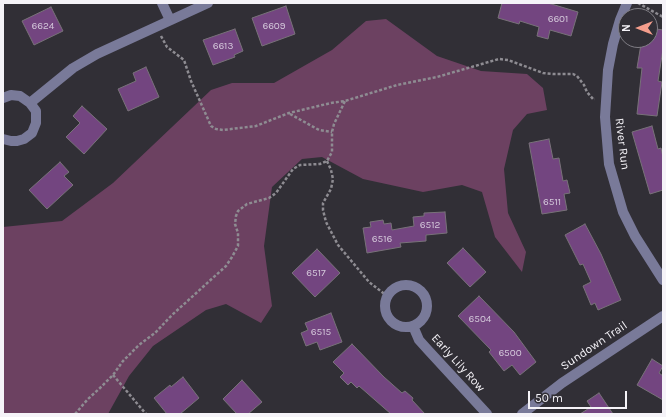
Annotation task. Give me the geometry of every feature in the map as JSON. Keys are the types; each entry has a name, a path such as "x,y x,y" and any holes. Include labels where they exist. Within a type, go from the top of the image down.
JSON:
{"street":[{"path":"162,3 170,20"},
{"path":"30,102 73,68 97,54 208,3"},
{"name":"River Run","path":"627,3 613,44 608,70 605,117 609,164 623,212 635,236 663,280"},
{"path":"3,98 11,95 20,96 30,102 36,111 36,123 32,133 24,139 17,141 3,139"},
{"path":"409,284 418,288 425,295 428,303 427,313 421,321 413,326 403,328 396,326 390,321 386,313 385,304 387,296 391,290 399,285 409,284"},
{"name":"Sundown Trail","path":"522,414 562,383 663,316"},
{"name":"Early Lily Row","path":"413,326 419,340 487,414"}],"path":[{"path":"638,3 663,17"},
{"path":"157,27 167,47 184,60 191,81 211,126 216,129 241,129 256,126 289,114 331,103 345,101 397,85 437,77 499,59 508,60 543,73 572,74 577,76 593,99 605,101"},
{"path":"75,414 113,375 123,361 139,345 155,333 172,315 226,266 238,246 238,233 235,224 238,211 247,204 269,198 276,193 293,169 300,165 320,164 326,161 332,152 332,132 334,124 345,101"},
{"path":"289,114 319,130 332,132"},
{"path":"326,161 331,170 333,180 331,188 323,203 326,222 338,245 370,282 387,296"},
{"path":"113,375 146,414"}],"shaded area":[{"path":"386,19 437,56 481,71 527,74 543,88 547,110 527,114 513,130 504,169 508,213 526,252 522,272 495,237 482,192 462,185 423,192 363,179 322,157 302,159 272,187 264,246 272,306 261,323 226,304 206,310 153,346 129,376 108,414 3,414 3,227 62,221 113,183 211,90 232,83 274,83 332,50 366,21"}],"building":[{"path":"502,3 548,3 578,12 571,36 550,30 548,39 537,36 539,27 520,21 519,24 498,18"},
{"path":"286,6 295,34 262,46 252,18"},
{"path":"51,7 63,31 34,45 22,21"},
{"path":"235,29 243,51 234,55 235,57 213,65 203,40"},
{"path":"658,29 663,30 663,49 658,81 662,82 657,116 637,114 642,68 637,68 640,48 658,48"},
{"path":"146,67 159,97 128,111 118,89 136,81 133,73"},
{"path":"82,106 107,129 84,154 66,137 80,123 73,116"},
{"path":"652,126 658,149 661,148 663,157 663,190 650,194 632,132"},
{"path":"549,139 553,159 559,158 563,181 567,180 570,193 564,194 567,210 542,214 529,143"},
{"path":"60,162 69,172 64,176 73,185 47,209 29,190"},
{"path":"445,212 447,233 426,235 426,241 400,243 401,247 367,253 363,228 371,227 370,222 383,220 384,224 391,223 392,230 414,226 413,217 424,216 424,213"},
{"path":"585,224 601,254 621,300 598,310 595,303 591,305 583,286 591,282 583,264 580,265 565,235"},
{"path":"463,248 486,272 470,287 447,263"},
{"path":"317,249 340,273 315,297 292,273"},
{"path":"479,296 514,332 536,362 520,375 512,365 504,371 489,352 491,350 458,316"},
{"path":"331,313 342,342 320,350 317,342 306,346 301,333 308,330 305,323"},
{"path":"352,344 402,393 405,391 413,398 412,400 425,414 391,414 359,386 357,388 351,382 348,385 340,377 344,373 333,362"},
{"path":"652,359 663,366 659,373 663,376 663,400 637,385"},
{"path":"183,377 199,398 180,414 167,414 154,398"},
{"path":"242,380 262,402 248,414 237,414 223,399"},
{"path":"599,393 613,414 580,414 591,407 587,401"}]}
